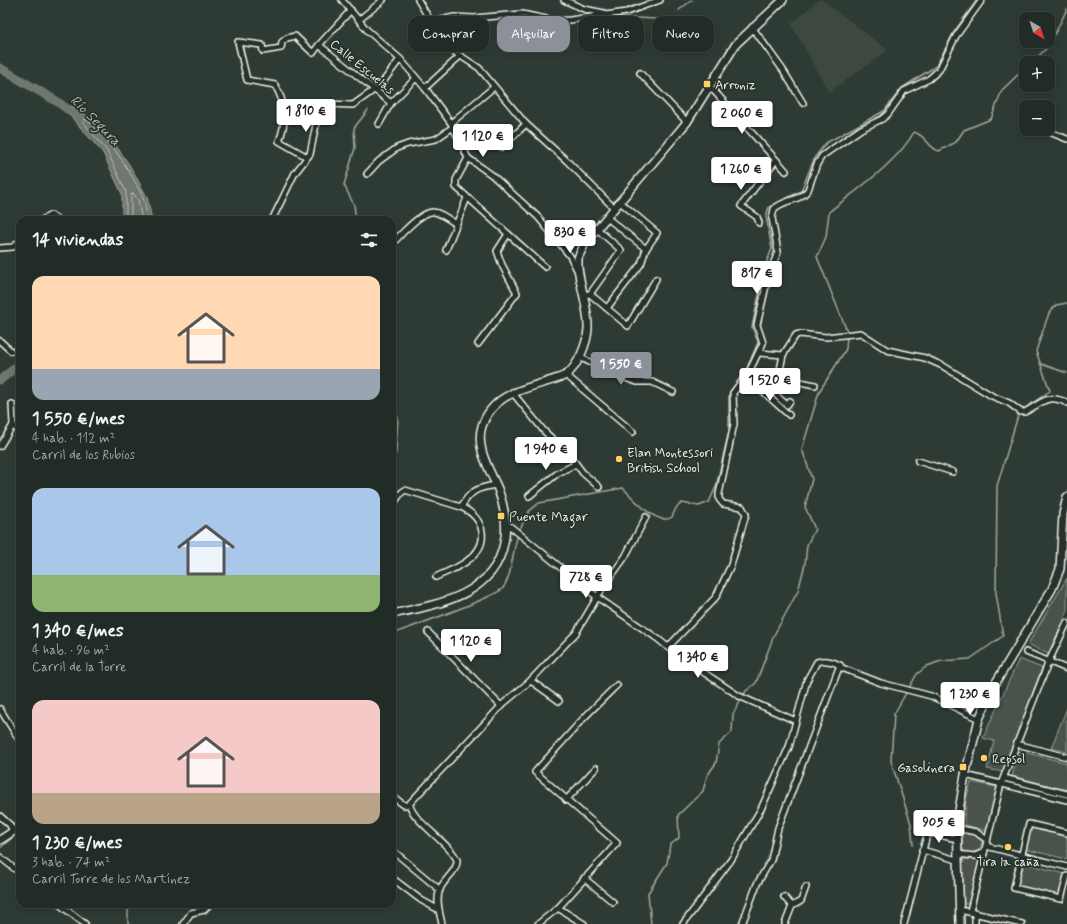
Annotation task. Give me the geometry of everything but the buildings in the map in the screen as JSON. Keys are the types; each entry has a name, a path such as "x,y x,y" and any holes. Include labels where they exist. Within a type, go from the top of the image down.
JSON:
{"main road":[{"path":"396,613 433,605 454,598 472,589 483,581 497,563 503,551 506,523 504,510 496,485 484,458 481,446 482,427 494,404 512,392 566,375 579,357 583,349 588,328 586,294 579,276 578,261 582,248 596,228 687,122 736,44 752,27 783,0"},
{"path":"960,924 956,828 965,775 979,719 995,684 1052,589 1060,569 1067,497"},
{"path":"1061,553 1067,548"},
{"path":"0,840 16,830"}],"street":[{"path":"342,0 367,30 400,59 425,88 452,125 468,158 489,172 538,217 570,256 579,276"},
{"path":"359,20 383,0"},
{"path":"418,0 428,16"},
{"path":"564,0 584,9 610,15"},
{"path":"489,17 522,14 556,21 627,12 660,0"},
{"path":"668,648 716,597 731,565 745,518 745,509 723,504 719,499 734,424 733,393 747,377 763,342 756,326 770,271 778,252 772,218 774,209 782,204 799,198 806,193 816,164 825,153 858,130 882,119 888,114 904,92 936,74 956,36 982,0"},
{"path":"319,45 351,10"},
{"path":"752,27 783,70 803,103"},
{"name":"Calle Escuelas","path":"307,157 279,141 285,119 278,90 275,85 247,80 238,42 262,45 263,51 281,48 282,42 287,38 295,36 313,53 319,45 391,103 379,124"},
{"path":"455,52 479,68 526,124 614,208"},
{"path":"425,88 460,56"},
{"path":"274,216 295,173 310,154 319,110 322,106 326,104 353,105 375,90 400,59"},
{"path":"640,73 687,122"},
{"path":"391,103 416,78"},
{"path":"367,174 379,161 397,148 408,144 436,139 494,86"},
{"path":"708,87 715,92 786,172"},
{"path":"502,147 526,124"},
{"path":"1055,134 1067,139"},
{"path":"468,158 455,183 458,190 545,267"},
{"path":"759,223 757,217 741,206 776,160"},
{"path":"446,250 467,198"},
{"path":"607,308 641,264 646,249 657,233 619,201"},
{"path":"396,240 407,228 430,212 435,212 456,224"},
{"path":"606,217 646,249"},
{"path":"596,228 621,250 586,294 607,308 628,326 656,279"},
{"path":"478,344 517,293 502,265 497,251 508,234"},
{"path":"0,248 13,248 16,245"},
{"path":"570,256 575,255 582,248"},
{"path":"790,401 787,405 776,396 774,390 783,355 796,335 800,334 826,337 861,333 887,350 925,358 943,366 981,390 1009,403 1020,411 1025,412 1050,398 1067,403"},
{"path":"0,340 11,351"},
{"path":"759,353 783,355"},
{"path":"579,357 622,377 637,382 652,382 673,392"},
{"path":"566,375 632,432"},
{"path":"779,375 791,380 815,385"},
{"path":"747,377 789,415"},
{"path":"512,392 583,473 599,487"},
{"path":"0,446 13,425 12,404"},
{"path":"13,425 16,428"},
{"path":"918,461 953,472"},
{"path":"529,496 558,473 576,464"},
{"path":"461,507 473,490 496,485"},
{"path":"396,501 401,492 406,490 470,511 480,523 482,537 476,552 468,561 436,577"},
{"path":"409,806 411,800 501,706 531,681 576,633 597,598 625,557 646,516"},
{"path":"506,523 597,598 668,648 739,696 796,721"},
{"path":"975,924 972,912 984,852 1001,784 1049,661 1067,623"},
{"path":"428,632 501,706"},
{"path":"1026,652 1067,669"},
{"path":"684,924 731,860 761,809 789,747 805,686 814,665 824,660 840,665 842,668 881,684 907,689 931,696 979,719"},
{"path":"742,924 757,884 771,860 778,828 840,665"},
{"path":"531,681 559,701"},
{"path":"538,924 558,908 617,843 535,772 575,728 576,725 617,685"},
{"path":"0,709 16,735"},
{"path":"1017,744 1067,757"},
{"path":"566,800 596,768"},
{"path":"965,775 1067,800"},
{"path":"1004,778 1067,794"},
{"path":"396,799 404,805 409,806 417,818 453,852 457,860 456,866 440,890 439,910 442,924"},
{"path":"904,924 927,835 931,833 948,815 959,814"},
{"path":"0,816 10,825 13,832"},
{"path":"1067,833 1030,824 1014,888 1061,899 1067,876"},
{"path":"956,828 976,832 987,840"},
{"path":"931,833 957,839"},
{"path":"986,846 1067,867"},
{"path":"922,850 957,857 975,856 984,852"},
{"path":"396,853 440,890"},
{"path":"0,857 16,870"},
{"path":"584,878 613,902"},
{"path":"396,881 421,900 439,910"},
{"path":"785,924 792,906 801,901 806,887"},
{"path":"784,897 792,906"},
{"path":"64,908 85,924"},
{"path":"184,924 191,913 204,910 206,908"},
{"path":"558,908 584,924"},
{"path":"960,910 1022,924"}],"shaded area":[{"path":"818,0 822,0 888,50 829,92 791,24"},
{"path":"1067,578 1067,613 1048,654 1028,644"},
{"path":"1019,659 1042,668 1003,772 987,769 994,741 983,738"},
{"path":"1067,708 1067,752 1051,748"},
{"path":"1020,751 1067,763 1067,790 1012,776"},
{"path":"971,782 997,787 987,831 965,825 964,823 966,800"},
{"path":"1030,826 1067,835 1067,859 1024,849"},
{"path":"963,832 978,835 982,842 979,851 968,853 962,849"},
{"path":"965,859 980,860 970,904 963,904 961,866"},
{"path":"1024,863 1065,874 1060,897 1017,886"}],"water":[{"path":"58,102 76,108 103,127 130,166 147,197 151,216 122,216 122,194 103,153"}],"waterway":[{"path":"679,10 692,0"},
{"path":"519,531 529,511 539,503 623,488 646,510 659,518 666,519 672,517 676,508 682,503 699,506 709,502 716,487 729,431 729,394 747,368 758,342 752,327 765,266 772,249 766,216 769,207 801,191 815,157 826,143 884,111 902,88 936,66 954,32 977,0"},
{"path":"1038,56 1049,46 1067,9"},
{"path":"644,18 652,19"},
{"name":"Río Segura","path":"0,68 58,102 67,109"},
{"path":"847,331 817,257 826,237 829,212 887,165 898,154 914,132 922,136 932,147 939,151 956,142 964,130 991,119 1002,90 1019,74"},
{"path":"355,216 354,205 344,185 355,148 354,128 368,110"},
{"path":"1022,410 1050,391 1036,351 1049,313 1056,305 1067,303"},
{"path":"743,696 746,691 756,683 774,635 798,591 805,564 807,545 815,529 805,507 812,479 802,449 819,392 846,349 847,336"},
{"path":"1041,364 1067,373"},
{"name":"Río Segura","path":"0,380 16,367"},
{"path":"913,845 911,824 891,761 894,714 917,674 927,666 941,661 970,659 1003,636 996,593 997,486 1019,412"},
{"path":"396,415 398,418 396,453"},
{"path":"396,633 469,605 503,588 511,569 518,535"},
{"path":"651,924 648,893 667,863 670,845 679,838 678,815 703,791 707,776 716,763 719,744 732,732 733,714 741,700"},
{"path":"0,848 13,837"},
{"path":"128,908 128,924"}],"place":[{"name":"Arroniz","path":"707,84"},
{"name":"Elan Montessori British School","path":"619,459"},
{"name":"Puente Magar","path":"501,516"},
{"name":"Repsol","path":"984,758"},
{"name":"Gasolinera","path":"963,767"},
{"name":"Tira la caña","path":"1008,847"}]}
